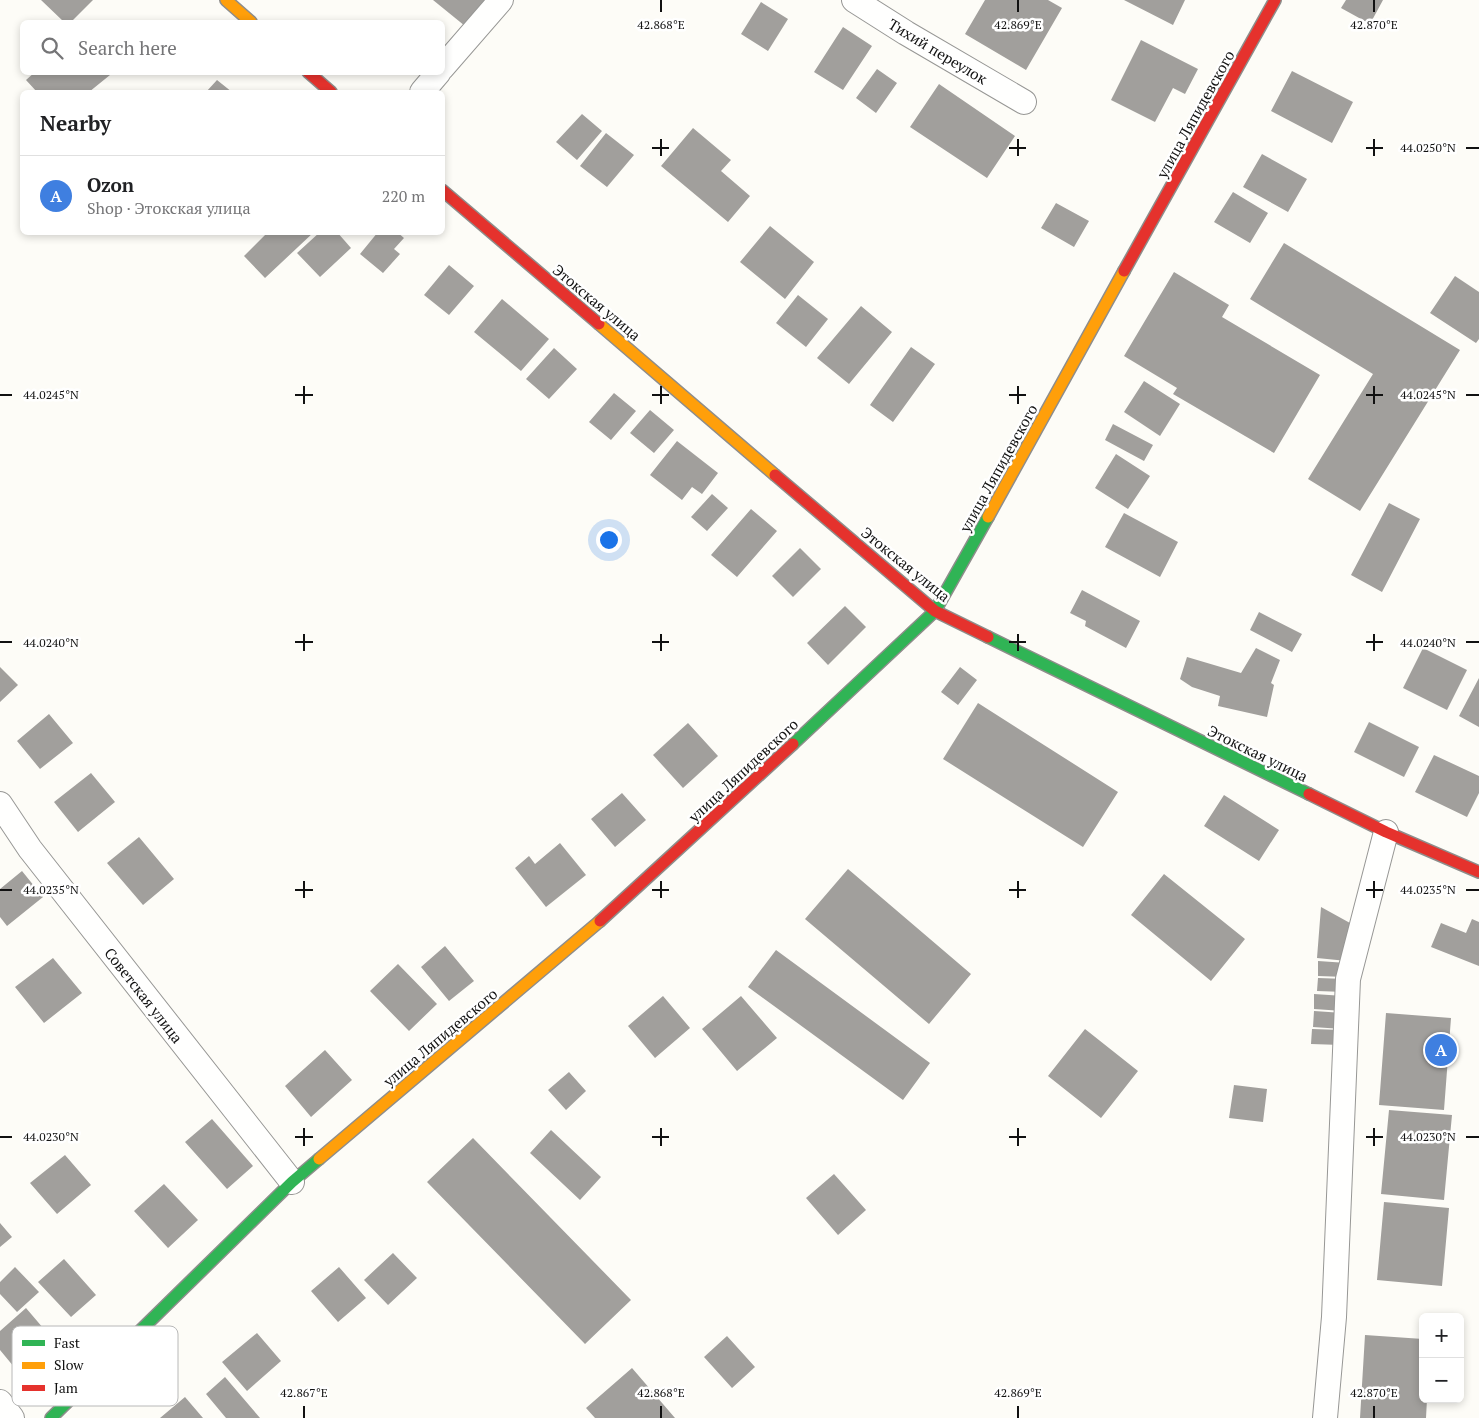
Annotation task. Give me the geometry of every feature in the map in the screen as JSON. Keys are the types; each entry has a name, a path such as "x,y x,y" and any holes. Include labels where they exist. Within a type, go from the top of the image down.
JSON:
{"main road":[{"path":"226,0 249,20"},
{"name":"улица Ляпидевского","path":"146,1326 292,1182 618,906 936,611 1275,0"},
{"path":"311,75 328,90"},
{"name":"Этокская улица","path":"445,193 936,611 1386,832 1479,872"},
{"name":"улица Ляпидевского","path":"52,1418 64,1406"}],"street":[{"path":"445,65 502,0"},
{"name":"Тихий переулок","path":"854,0 906,33 1024,102"},
{"path":"424,90 436,75"},
{"name":"Советская улица","path":"0,804 30,850 292,1182"},
{"path":"1325,1418 1334,1317 1348,978 1386,832"},
{"path":"0,1402 12,1418"}],"building":[{"path":"41,0 93,0 73,20 62,20"},
{"path":"433,0 487,0 465,26"},
{"path":"985,0 1048,0 1062,8 1026,70 965,34"},
{"path":"1124,0 1185,0 1173,25"},
{"path":"1346,0 1383,0 1370,24 1341,8"},
{"path":"761,2 788,19 768,51 741,34"},
{"path":"843,27 872,46 843,90 814,72"},
{"path":"1141,40 1198,69 1185,94 1173,88 1155,122 1111,100"},
{"path":"877,69 897,83 876,113 856,98"},
{"path":"1292,71 1353,102 1332,143 1271,111"},
{"path":"32,75 110,75 91,90 35,90 26,80"},
{"path":"217,80 230,90 208,90"},
{"path":"939,84 1015,136 987,178 910,127"},
{"path":"582,114 602,131 577,160 556,142"},
{"path":"693,128 731,160 721,171 750,196 728,222 661,166"},
{"path":"606,133 634,155 607,187 580,166"},
{"path":"1262,154 1307,179 1288,212 1243,187"},
{"path":"1233,192 1268,213 1250,243 1214,222"},
{"path":"1056,203 1089,221 1074,247 1041,228"},
{"path":"770,226 814,262 785,299 740,262"},
{"path":"265,235 311,235 265,278 244,256"},
{"path":"317,235 340,235 351,248 320,277 297,253"},
{"path":"376,235 400,235 404,238 394,249 400,254 383,273 360,254"},
{"path":"1284,243 1460,350 1360,511 1308,479 1373,374 1250,299"},
{"path":"449,265 474,286 449,315 424,295"},
{"path":"1174,272 1229,305 1222,317 1320,375 1274,453 1173,394 1177,388 1124,356"},
{"path":"1455,276 1479,292 1479,339 1476,343 1430,313"},
{"path":"798,295 828,319 806,347 776,323"},
{"path":"502,299 549,339 521,371 474,332"},
{"path":"861,306 892,332 849,384 817,358"},
{"path":"911,347 935,364 893,422 870,405"},
{"path":"554,348 577,369 549,399 526,379"},
{"path":"1144,381 1180,404 1160,436 1124,412"},
{"path":"614,393 636,411 611,440 589,422"},
{"path":"650,410 674,430 654,453 630,433"},
{"path":"1113,424 1153,445 1144,461 1105,440"},
{"path":"677,441 718,473 702,494 692,487 682,500 650,475"},
{"path":"1116,454 1150,476 1128,509 1095,488"},
{"path":"712,494 728,508 707,531 691,517"},
{"path":"1389,503 1420,519 1382,592 1351,575"},
{"path":"751,509 777,531 737,577 711,555"},
{"path":"1124,513 1178,542 1160,577 1105,547"},
{"path":"800,548 821,569 793,597 772,576"},
{"path":"1082,590 1140,621 1126,648 1085,626 1086,621 1070,613"},
{"path":"845,606 866,627 828,665 807,643"},
{"path":"1259,612 1302,634 1292,652 1250,630"},
{"path":"1256,648 1280,660 1271,683 1274,685 1267,717 1218,706 1220,696 1192,687 1180,679 1187,657 1241,673"},
{"path":"1423,648 1467,670 1447,710 1403,688"},
{"path":"0,667 18,685 0,702"},
{"path":"960,667 977,680 958,705 941,692"},
{"path":"1479,678 1479,727 1459,716"},
{"path":"978,703 1118,792 1083,847 943,759"},
{"path":"49,714 73,743 40,769 17,741"},
{"path":"1369,722 1419,747 1404,777 1354,752"},
{"path":"688,723 718,756 683,788 653,755"},
{"path":"1434,755 1479,776 1479,793 1467,817 1415,792"},
{"path":"91,773 115,802 78,832 54,802"},
{"path":"622,793 646,820 615,847 591,819"},
{"path":"1224,795 1279,830 1259,861 1204,826"},
{"path":"139,837 174,879 143,905 107,863"},
{"path":"560,843 586,875 546,907 515,868 529,856 535,864"},
{"path":"848,869 971,974 929,1024 805,919"},
{"path":"22,871 43,897 7,926 0,917 0,889"},
{"path":"1164,874 1245,939 1211,981 1131,915"},
{"path":"1321,907 1350,923 1347,961 1317,958"},
{"path":"1472,919 1479,922 1479,966 1431,947 1441,923 1466,933"},
{"path":"445,946 474,981 449,1001 421,967"},
{"path":"776,950 930,1063 903,1100 748,987"},
{"path":"53,958 82,993 44,1023 15,987"},
{"path":"1318,961 1347,963 1346,977 1318,976"},
{"path":"398,964 437,1004 409,1031 370,991"},
{"path":"1318,978 1346,979 1345,992 1317,991"},
{"path":"1314,994 1344,996 1343,1011 1314,1009"},
{"path":"663,996 690,1028 655,1058 628,1026"},
{"path":"741,996 777,1038 737,1071 702,1029"},
{"path":"1314,1011 1343,1013 1342,1029 1313,1027"},
{"path":"1386,1013 1451,1018 1444,1110 1379,1105"},
{"path":"1085,1029 1138,1071 1101,1118 1048,1076"},
{"path":"1312,1029 1342,1030 1341,1045 1311,1044"},
{"path":"325,1050 352,1080 311,1117 285,1086"},
{"path":"569,1072 586,1091 566,1110 548,1090"},
{"path":"1234,1085 1267,1089 1263,1122 1229,1118"},
{"path":"1389,1110 1452,1115 1444,1200 1381,1194"},
{"path":"212,1119 253,1166 227,1189 185,1142"},
{"path":"551,1130 601,1177 580,1200 530,1153"},
{"path":"473,1138 631,1300 585,1344 427,1182"},
{"path":"65,1155 91,1185 57,1214 30,1183"},
{"path":"834,1174 866,1210 838,1235 806,1198"},
{"path":"164,1184 198,1220 168,1248 134,1211"},
{"path":"1384,1202 1449,1208 1442,1286 1377,1280"},
{"path":"0,1223 12,1237 0,1247"},
{"path":"393,1253 417,1278 388,1305 364,1280"},
{"path":"64,1259 96,1295 71,1317 38,1282"},
{"path":"15,1267 39,1292 17,1312 0,1294 0,1282"},
{"path":"339,1267 366,1298 338,1322 311,1291"},
{"path":"26,1308 41,1326 12,1326 12,1365 0,1350 0,1331"},
{"path":"257,1333 281,1361 247,1391 222,1362"},
{"path":"1365,1335 1419,1339 1419,1403 1427,1403 1426,1418 1360,1418"},
{"path":"727,1336 755,1367 732,1388 704,1357"},
{"path":"632,1368 675,1418 595,1418 586,1408"},
{"path":"225,1377 260,1418 226,1418 206,1394"},
{"path":"185,1397 203,1418 160,1418 174,1406 178,1406 178,1403"}],"traffic: fast":[{"path":"793,744 935,611 988,517"},
{"path":"988,637 1309,794"},
{"path":"145,1326 292,1182 319,1159"},
{"path":"51,1418 63,1406"}],"traffic: slow":[{"path":"226,0 249,20"},
{"path":"988,517 1124,271"},
{"path":"599,324 775,475"},
{"path":"319,1159 600,921"}],"traffic: jam":[{"path":"1124,271 1275,0"},
{"path":"311,75 329,90"},
{"path":"445,193 599,324"},
{"path":"775,475 935,611 988,637"},
{"path":"600,921 793,744"},
{"path":"1309,794 1386,832 1479,872"}],"place":[{"name":"Ozon","path":"1441,1050"}]}
